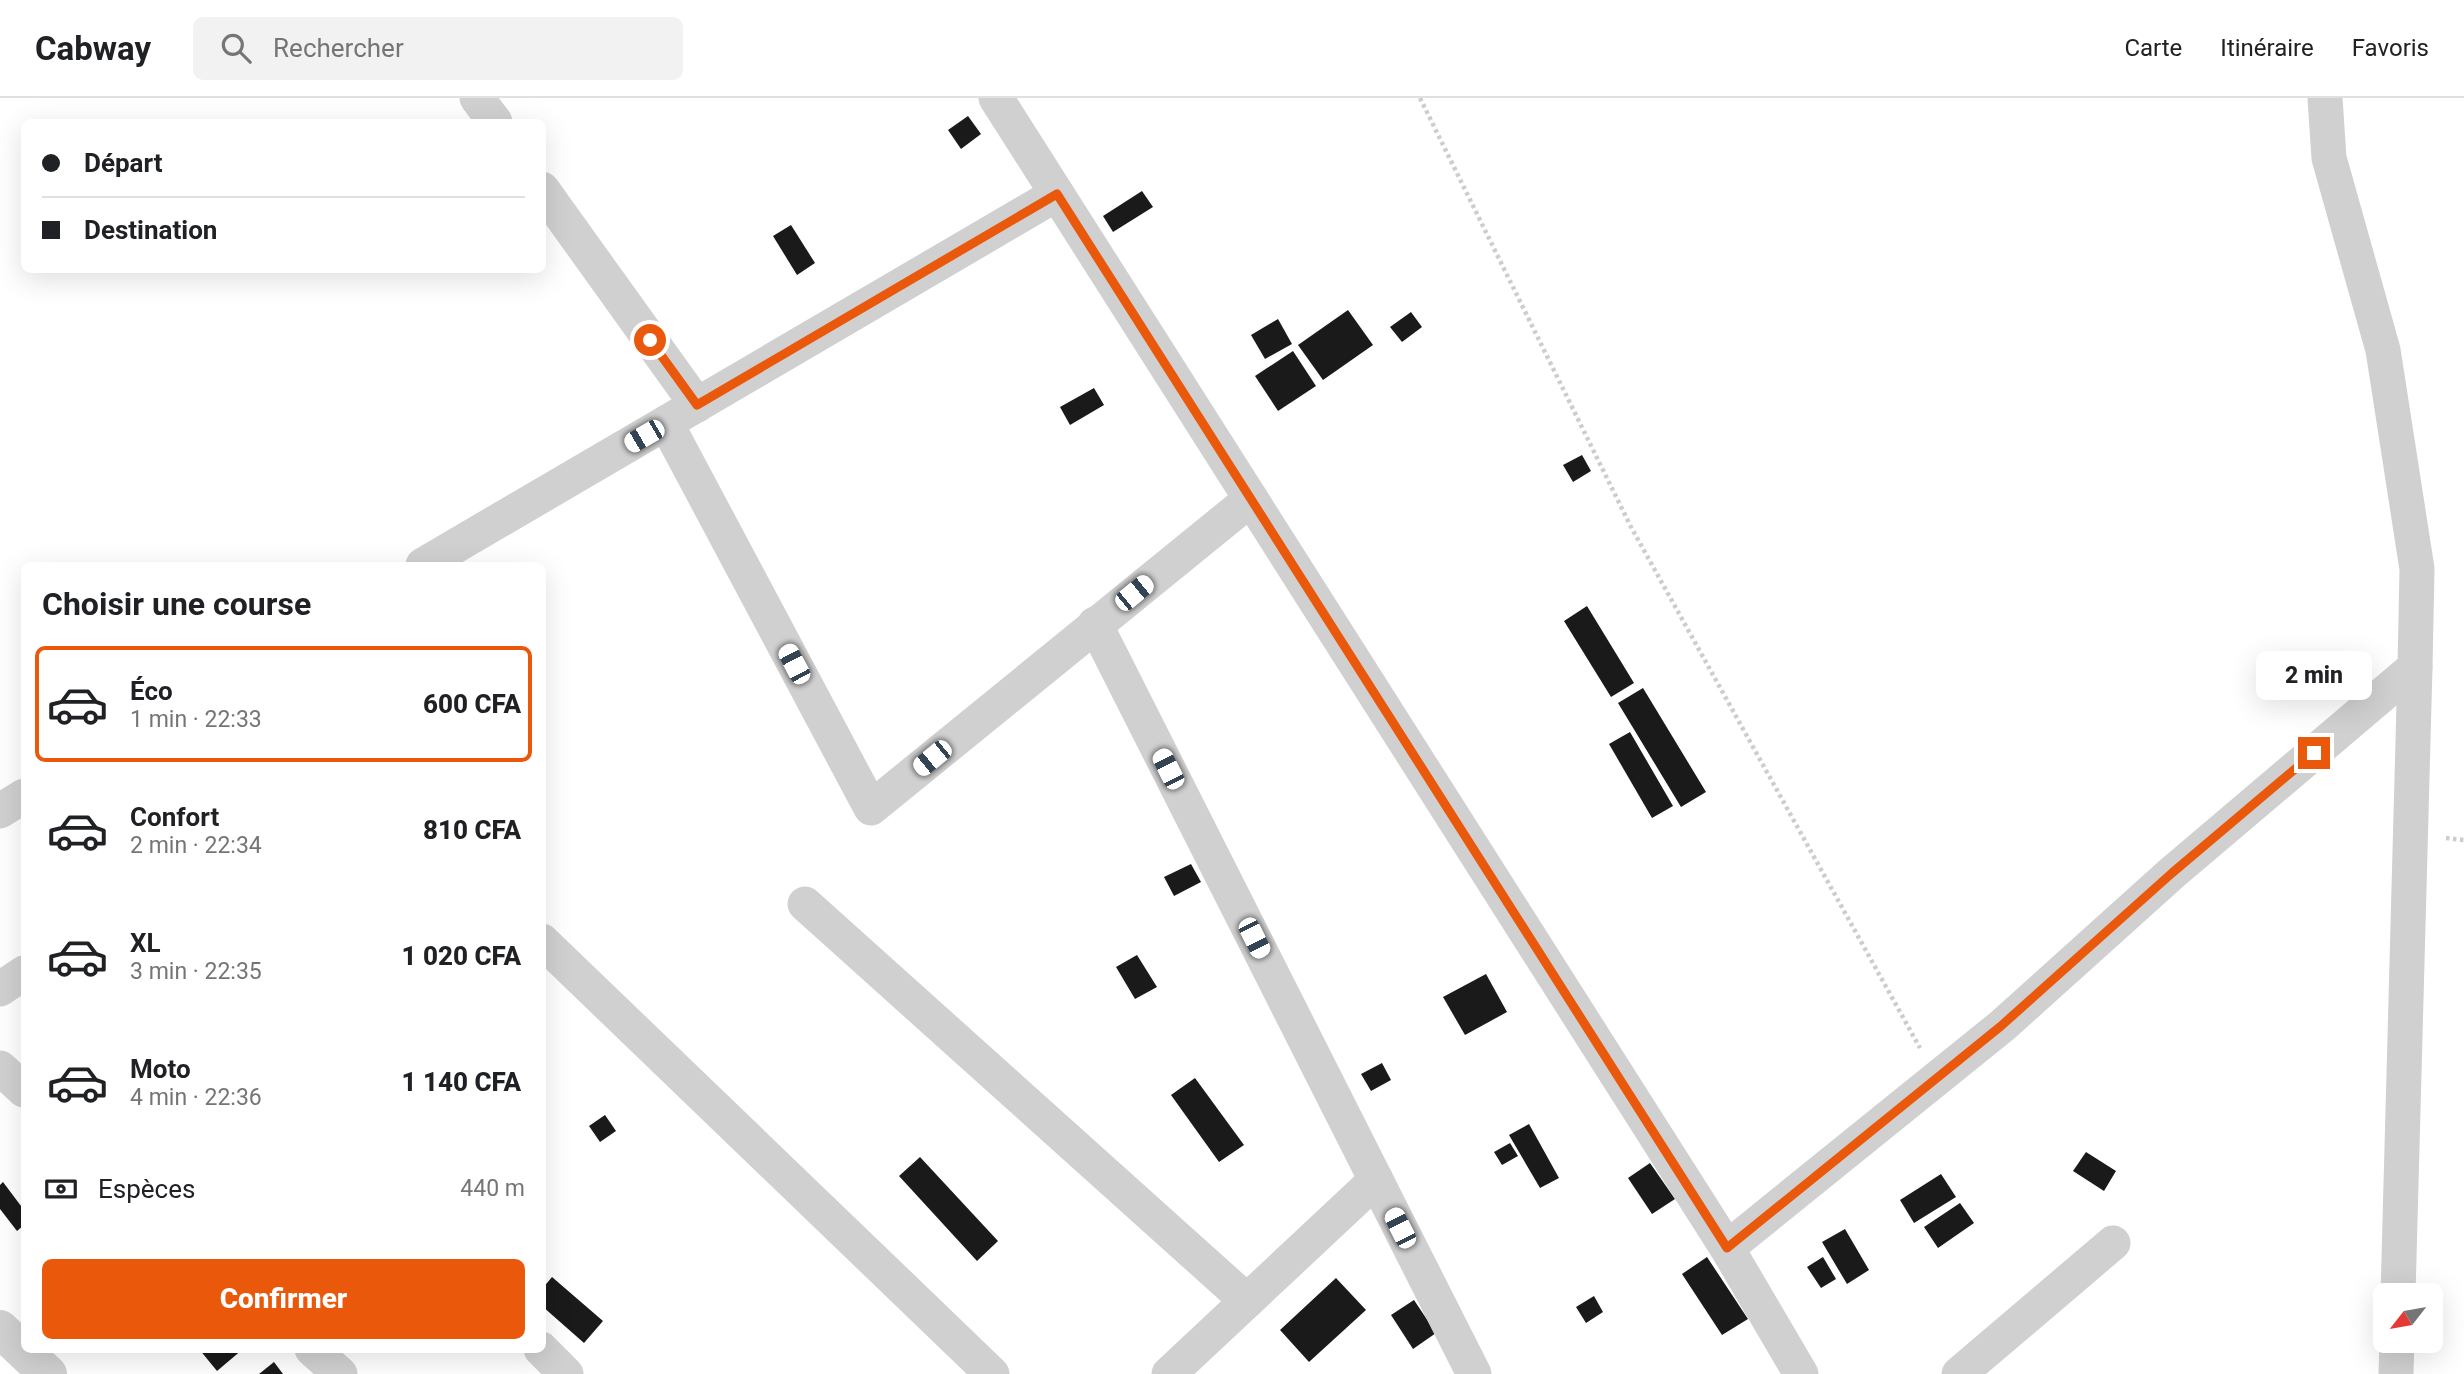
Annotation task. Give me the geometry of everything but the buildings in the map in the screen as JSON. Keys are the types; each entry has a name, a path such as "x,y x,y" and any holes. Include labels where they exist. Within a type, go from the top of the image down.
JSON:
{"street":[{"path":"477,98 493,119"},
{"path":"996,98 1727,1248 1801,1374"},
{"path":"2325,98 2329,158 2383,350 2417,569 2398,1283"},
{"path":"428,562 1057,194"},
{"path":"546,195 697,405"},
{"path":"666,423 871,808 1251,499"},
{"path":"1095,624 1474,1374"},
{"path":"1727,1248 1937,1078 2414,667"},
{"path":"0,811 21,798"},
{"path":"805,904 1247,1301"},
{"path":"546,945 992,1374"},
{"path":"0,989 21,974"},
{"path":"0,1068 21,1087"},
{"path":"1169,1374 1376,1180"},
{"path":"1959,1374 2113,1243"},
{"path":"0,1329 21,1349"},
{"path":"26,1353 48,1374"},
{"path":"316,1353 340,1374"},
{"path":"545,1353 566,1374"},
{"path":"2396,1374 2397,1353"}],"path":[{"path":"1420,98 1631,527 1937,1078"}],"route":[{"path":"650,340 697,405 1057,194 1727,1248 2001,1026 2172,873 2314,753"}]}
